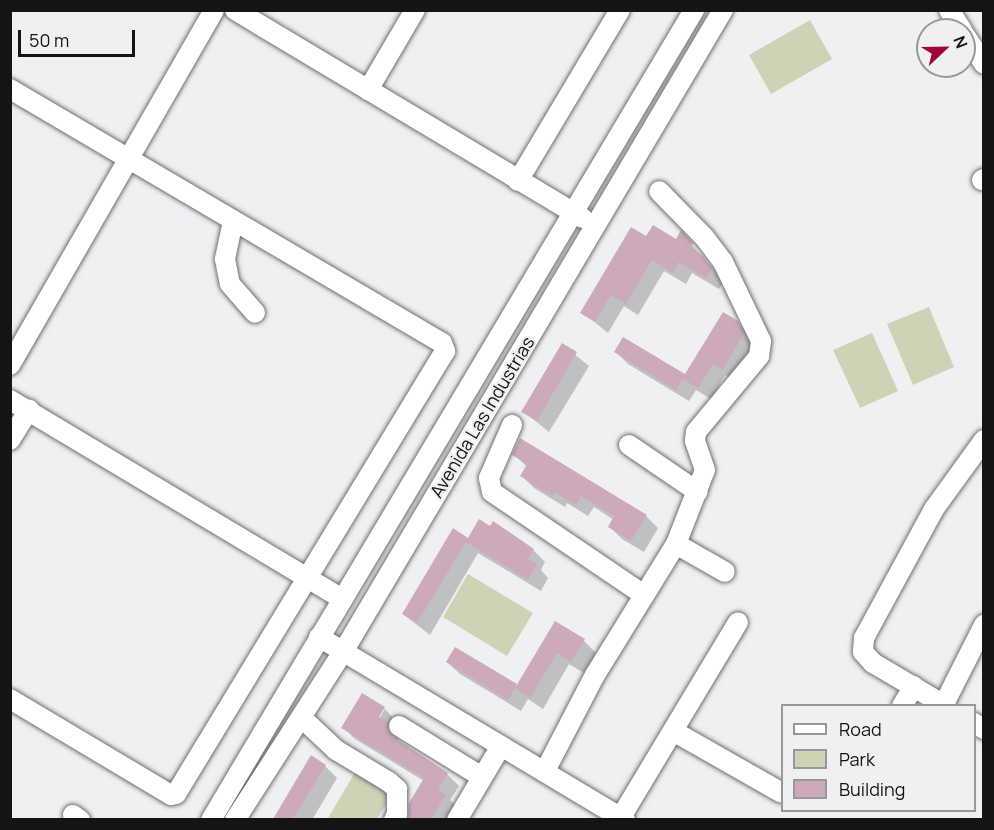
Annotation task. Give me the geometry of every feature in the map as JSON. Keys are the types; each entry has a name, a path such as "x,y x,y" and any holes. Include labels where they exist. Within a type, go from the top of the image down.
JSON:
{"street":[{"path":"10,365 214,10"},
{"path":"235,10 518,181 596,225"},
{"path":"368,90 415,10"},
{"path":"518,181 620,10"},
{"name":"Avenida Las Industrias","path":"211,819 694,10"},
{"name":"Avenida Las Industrias","path":"235,819 343,652 723,10"},
{"path":"10,89 442,344 445,351 176,794 171,795 10,699"},
{"path":"546,771 595,675 676,544 705,470 695,441 696,432 759,356 761,341 723,262 704,237 659,191"},
{"path":"233,221 225,259 230,284 255,313"},
{"path":"10,400 342,599"},
{"path":"10,440 28,410"},
{"path":"512,425 489,478 492,492 644,595"},
{"path":"943,704 873,663 863,652 864,638 934,509 984,440"},
{"path":"629,445 698,492"},
{"path":"676,544 725,572"},
{"path":"319,637 623,818 738,622"},
{"path":"945,704 984,625"},
{"path":"903,704 914,686"},
{"path":"302,718 336,750 397,789 397,814 394,819"},
{"path":"399,726 482,777"},
{"path":"673,731 781,792"},
{"path":"457,819 501,746"}],"green space":[{"path":"810,20 832,59 771,94 749,55"},
{"path":"929,307 954,367 913,385 887,324"},
{"path":"872,333 898,391 860,408 833,350"},
{"path":"468,574 533,613 507,656 443,617"},
{"path":"358,767 395,790 377,819 327,820"}],"building":[{"path":"653,225 676,239 681,230 693,243 691,248 702,255 712,268 706,278 679,262 673,273 652,260 626,304 611,295 595,322 580,313 631,227 646,236"},
{"path":"723,312 738,321 744,333 723,370 713,364 698,388 683,379 676,390 614,352 623,337 685,374"},
{"path":"562,343 577,352 537,421 521,412"},
{"path":"520,438 647,515 631,541 608,527 614,516 581,496 576,505 554,492 552,496 520,476 527,464 512,455"},
{"path":"479,519 490,526 493,521 534,549 528,559 537,564 528,580 466,542 417,623 402,614 453,528 468,538"},
{"path":"555,621 585,639 571,662 557,653 530,698 515,688"},
{"path":"455,647 517,684 508,700 446,662"},
{"path":"362,693 385,707 379,717 388,722 388,731 392,736 448,773 438,790 446,795 431,819 408,819 409,803 424,778 341,728"},
{"path":"311,755 326,765 293,819 273,819"}]}
